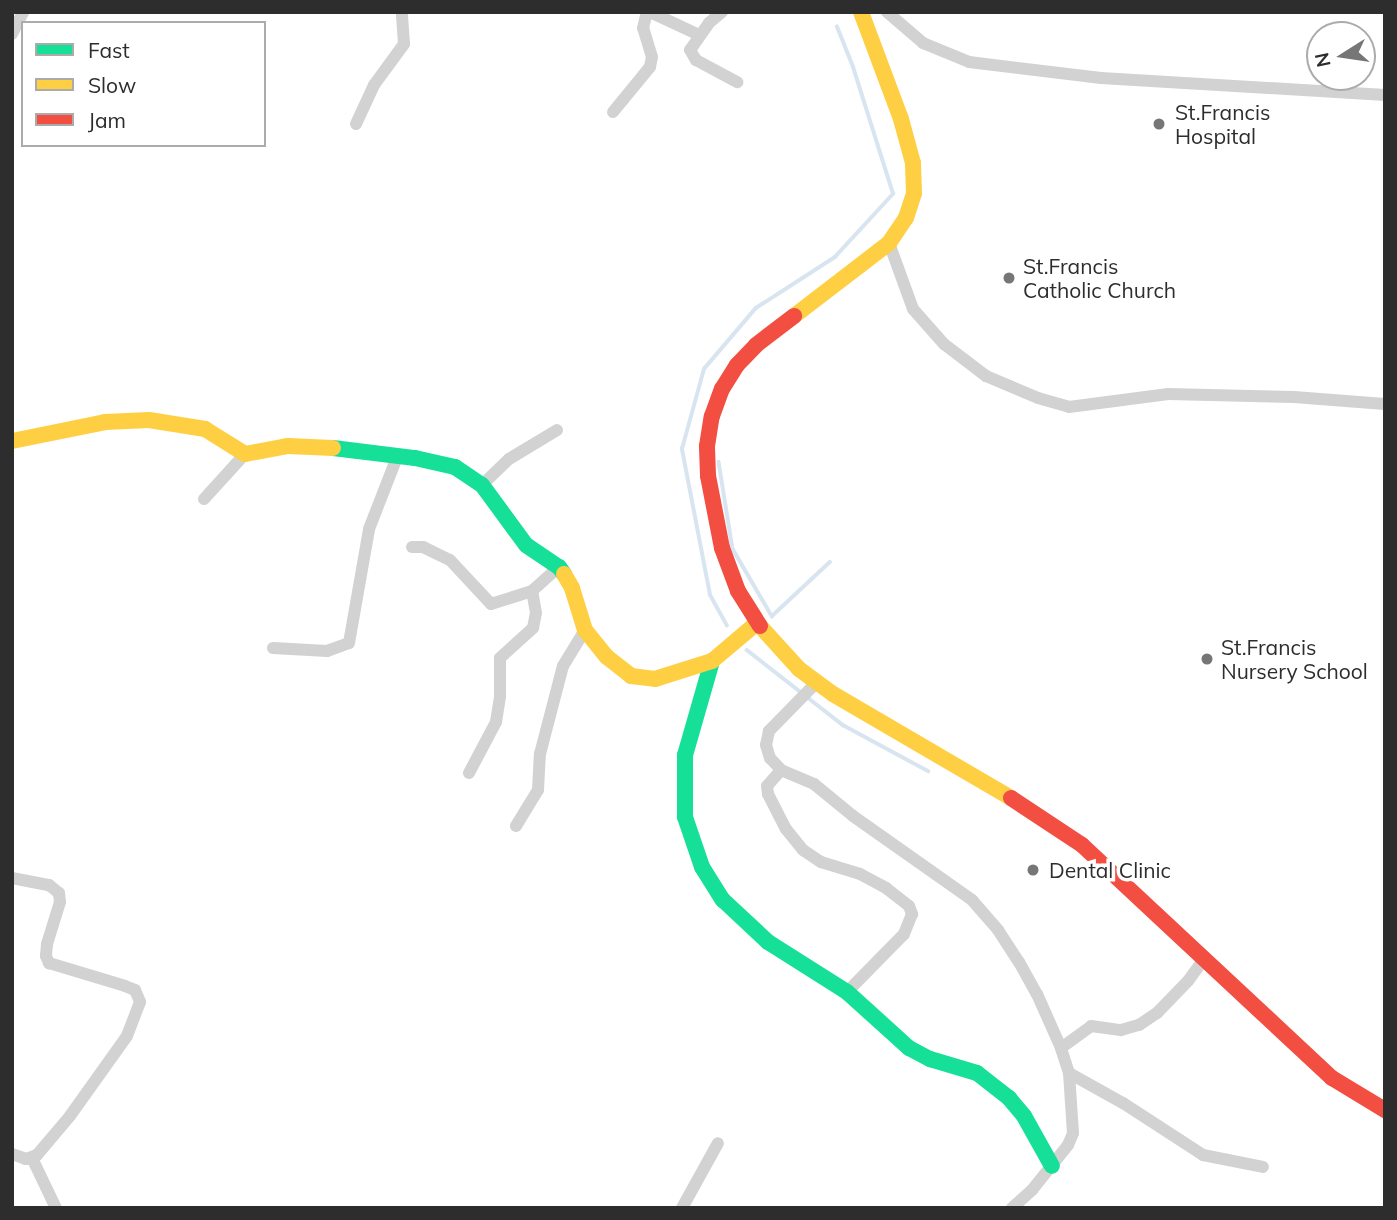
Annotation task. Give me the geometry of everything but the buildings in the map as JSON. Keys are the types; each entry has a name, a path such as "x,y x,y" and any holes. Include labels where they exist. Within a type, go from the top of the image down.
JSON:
{"street":[{"path":"12,34 23,12"},
{"path":"356,124 374,85 404,44 402,12"},
{"path":"613,112 650,67 652,57 643,29 649,12 699,35"},
{"path":"722,12 691,46 696,60 737,82"},
{"path":"861,12 901,119 913,163 914,193 906,218 889,243 756,345 727,381 712,416 707,446 708,476 722,548 738,591 757,623 799,668 817,682 996,788 1082,845 1332,1078 1351,1092 1385,1110"},
{"path":"887,12 923,43 969,62 1101,78 1385,95"},
{"path":"889,243 913,309 944,344 986,376 1038,398 1069,407 1168,394 1294,397 1385,404"},
{"path":"12,441 105,422 149,420 205,429 234,450 245,454 288,446 316,446 454,467 482,485 517,537 559,567 572,588 585,630 607,657 631,676 655,679 712,661 757,623"},
{"path":"482,485 509,460 557,430"},
{"path":"204,499 245,454"},
{"path":"273,649 327,651 349,643 369,529 397,457"},
{"path":"412,547 423,548 450,560 491,604 532,590 559,567"},
{"path":"468,773 496,722 500,696 500,658 533,628 536,613 532,590"},
{"path":"516,826 538,790 540,754 563,666 585,630"},
{"path":"712,661 685,755 685,817 702,867 723,900 743,922 768,942 848,992 909,1048 930,1059 977,1073 1009,1098 1024,1116 1052,1166"},
{"path":"817,682 769,731 767,752 781,770 814,784 853,816 972,900 998,930 1031,981 1061,1048 1069,1073 1073,1133 1068,1145 1052,1166 1012,1208"},
{"path":"781,770 767,786 768,794 786,829 803,850 821,862 860,874 886,888 909,906 912,914 904,934 848,992"},
{"path":"12,878 49,885 60,893 60,902 47,944 46,956 49,963 135,990 140,1002 127,1036 99,1076 32,1158"},
{"path":"1061,1048 1091,1026 1121,1030 1139,1025 1157,1013 1188,981 1205,958"},
{"path":"1069,1073 1123,1103 1203,1155 1263,1167"},
{"path":"682,1208 718,1143"},
{"path":"12,1154 32,1158"},
{"path":"32,1158 57,1208"}],"waterway":[{"path":"727,626 710,595 682,449 704,369 756,308 835,257 893,194 853,67 837,27"},
{"path":"719,462 733,549 772,616 830,562"},
{"path":"747,650 843,725 928,771"}],"traffic: fast":[{"path":"333,448 415,458 455,467 482,485 526,545 559,567 564,574"},
{"path":"712,661 685,755 685,817 702,867 723,900 768,942 847,992 909,1048 930,1059 977,1073 1009,1098 1024,1116 1052,1166"}],"traffic: slow":[{"path":"794,316 889,243 906,218 914,193 913,163 901,119 861,12"},
{"path":"12,441 105,422 149,420 205,429 245,454 288,446 333,448"},
{"path":"564,574 572,588 585,630 607,657 631,676 655,679 712,661 757,623"},
{"path":"760,626 799,669 833,694 1011,798"}],"traffic: jam":[{"path":"760,626 738,591 722,548 708,476 707,446 712,416 722,389 737,365 756,345 794,316"},
{"path":"1011,798 1082,845 1332,1078 1385,1110"}],"place":[{"name":"St.Francis Hospital","path":"1159,124"},
{"name":"St.Francis Catholic Church","path":"1009,278"},
{"name":"St.Francis Nursery School","path":"1207,659"},
{"name":"Dental Clinic","path":"1033,870"}]}
